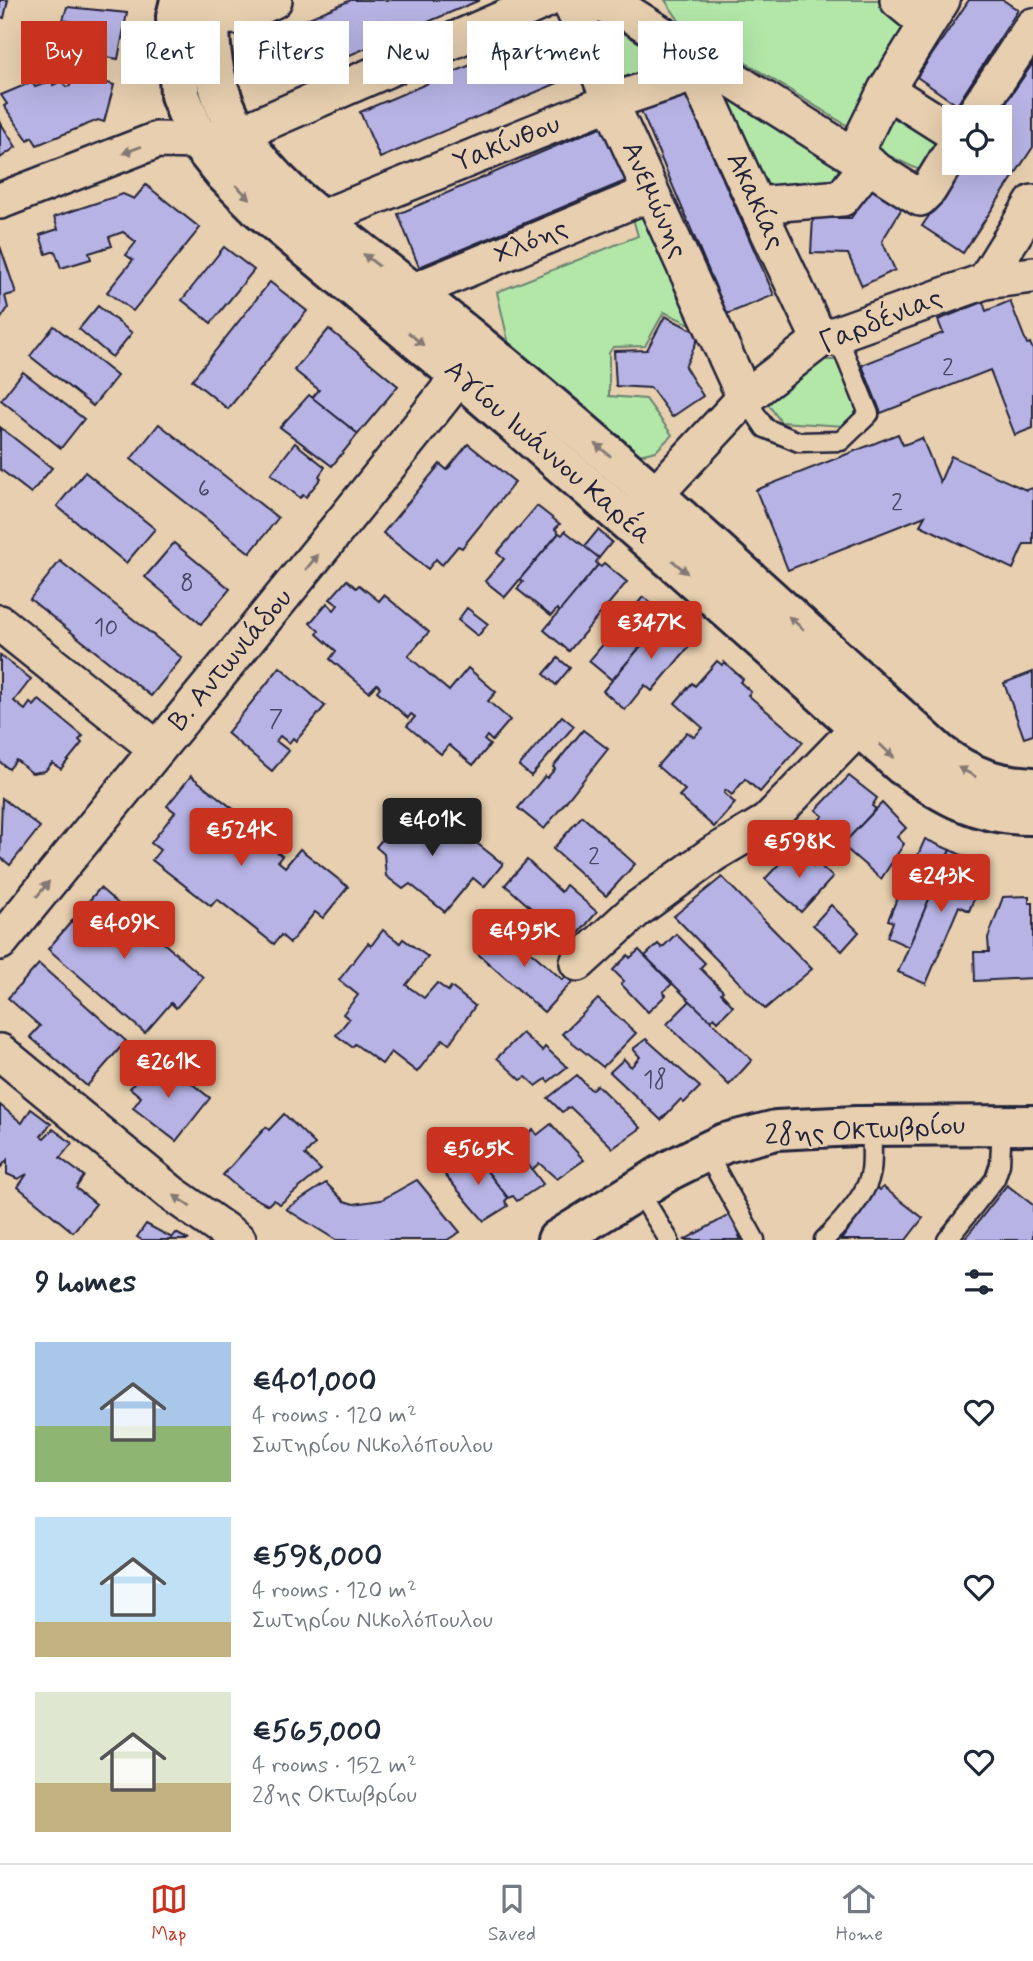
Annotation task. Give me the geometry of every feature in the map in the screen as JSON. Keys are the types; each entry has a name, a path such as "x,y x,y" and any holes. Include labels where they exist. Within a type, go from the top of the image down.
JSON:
{"street":[{"path":"201,6 239,16 274,0"},
{"path":"0,201 157,140 198,141 239,134 546,0"},
{"name":"Ανεμώνης","path":"569,0 610,102 745,398"},
{"path":"589,0 632,6 648,21"},
{"path":"756,205 842,198 861,159 886,90 934,12 898,0"},
{"name":"Αγίου Ιωάννου Καρέα","path":"1033,787 984,780 961,769 940,754 655,494 471,362 260,209 223,172 198,141 180,95 176,17 201,6 213,66 226,105 239,134 274,180 412,292 471,362 629,523 902,765 935,789 965,804 993,811 1033,815"},
{"path":"981,105 1033,26"},
{"name":"Υακίνθου","path":"319,219 658,84"},
{"name":"Ακακίας","path":"707,84 756,205 820,340"},
{"path":"728,84 861,159 920,198 942,168"},
{"path":"886,90 942,125"},
{"name":"Χλόης","path":"412,292 650,192"},
{"path":"985,281 1033,202"},
{"name":"Γαρδένιας","path":"629,523 745,398 820,340 985,281 1033,275"},
{"name":"Β. Αντωνιάδου","path":"0,942 156,748 262,625 471,362"},
{"path":"0,624 156,748"},
{"path":"578,963 636,910 713,854 767,822 860,726"},
{"path":"0,1052 171,1193 238,1240"},
{"name":"28ης Οκτωβρίου","path":"557,1240 706,1152 725,1143 776,1130 1017,1125"}],"lane":[{"path":"745,398 765,428 799,442 841,441 869,414 844,350 820,340"},
{"path":"947,1240 995,1179 1017,1125"},
{"path":"824,1240 835,1230 866,1189 871,1171 872,1126"},
{"path":"706,1152 755,1240"},
{"path":"638,1190 669,1240"}],"green space":[{"path":"665,0 882,0 909,24 851,128 743,61 743,21 679,21"},
{"path":"624,26 638,34 639,84 634,86 624,81"},
{"path":"729,85 844,160 832,181 761,192 722,98"},
{"path":"885,109 940,144 926,168 917,169 877,150 871,135"},
{"path":"640,213 657,233 701,329 664,312 645,346 613,347 609,353 609,396 646,399 672,435 656,451 639,455 510,349 497,292 638,236 632,215"},
{"path":"823,360 836,360 858,409 845,426 781,422 768,404"}],"building":[{"path":"0,0 8,0 4,18 0,17"},
{"path":"351,0 480,0 430,21 363,21 363,49 349,55 349,21 302,21"},
{"path":"969,0 1003,0 1018,10 957,105 917,77"},
{"path":"67,7 127,13 125,21 121,21 118,59 107,57 107,21 63,20"},
{"path":"1033,63 1033,147 963,253 922,226 957,175 1012,175 1012,105 1004,105"},
{"path":"467,67 467,84 555,84 380,158 360,112 426,84 453,84 453,73"},
{"path":"107,83 114,85 104,122 98,120 37,145 32,137 28,140 4,106 7,104 1,95 27,84 33,84 35,87 44,84 70,86"},
{"path":"683,88 774,295 727,314 639,106"},
{"path":"0,122 16,147 0,158"},
{"path":"605,125 630,179 419,267 398,214"},
{"path":"146,185 200,228 133,311 107,292 133,260 126,255 136,242 123,232 109,237 112,246 89,253 91,259 61,268 55,251 46,254 40,235 58,229 54,217 123,194 134,199"},
{"path":"872,188 902,208 882,241 895,270 862,286 848,254 811,253 813,218 851,218"},
{"path":"0,246 16,293 5,296 8,308 0,320"},
{"path":"224,247 254,270 211,323 182,300"},
{"path":"270,282 307,311 228,409 192,380"},
{"path":"1010,301 1027,344 1030,343 1033,350 1033,428 1015,435 990,370 881,413 862,365 943,333 938,320 983,302 986,311"},
{"path":"98,306 132,333 112,357 79,329"},
{"path":"665,316 700,334 685,367 703,396 672,417 651,388 616,386 614,351 647,350"},
{"path":"54,326 117,376 93,406 30,356"},
{"path":"329,329 398,386 358,434 312,398 319,390 294,370"},
{"path":"23,372 84,419 61,448 1,400"},
{"path":"309,395 358,434 332,466 280,427"},
{"path":"159,424 278,518 250,553 131,459"},
{"path":"0,427 52,468 31,493 0,469"},
{"path":"898,434 903,445 922,438 940,482 951,456 1026,490 1033,488 1033,544 1024,544 1013,569 920,525 925,516 788,570 756,490"},
{"path":"295,443 325,467 319,476 321,478 306,497 303,495 300,498 271,474"},
{"path":"468,444 515,482 462,548 458,546 442,565 436,559 428,569 383,533 440,464 447,470"},
{"path":"85,472 155,529 126,563 57,506"},
{"path":"537,506 560,524 555,529 559,533 505,597 485,581 504,559 497,553"},
{"path":"598,530 612,542 599,558 584,547"},
{"path":"565,531 599,558 596,562 598,565 560,612 557,609 551,616 517,589 523,582 520,579 559,533 562,535"},
{"path":"174,543 230,589 201,624 145,577"},
{"path":"60,561 182,658 151,696 30,599"},
{"path":"604,563 627,582 569,651 544,630 598,565 601,567"},
{"path":"347,580 356,588 359,585 379,601 384,595 429,632 408,656 449,691 468,668 496,692 488,701 510,720 492,741 487,736 484,740 490,745 473,765 449,745 441,754 407,726 415,717 411,714 408,718 377,691 380,687 377,684 369,692 330,659 336,651 317,634 319,631 310,623 327,603 334,610 338,605 330,599"},
{"path":"643,597 667,616 612,680 589,661"},
{"path":"467,608 488,624 478,636 458,620"},
{"path":"669,613 697,637 652,691 645,685 625,710 603,691"},
{"path":"0,655 31,679 14,701 25,710 30,703 34,706 39,700 83,736 79,740 82,743 61,769 52,763 45,771 32,773 16,760 9,769 0,762"},
{"path":"558,658 570,668 556,685 544,674"},
{"path":"717,661 722,665 724,662 743,679 740,682 751,692 748,695 803,742 760,792 745,779 732,795 726,790 724,793 735,803 714,827 679,796 685,790 657,766 687,732 694,737 703,728 675,703 692,683 695,686"},
{"path":"280,667 325,706 296,741 293,738 289,743 280,736 276,741 289,751 272,771 227,733"},
{"path":"1033,672 1033,735 1024,738 1004,683"},
{"path":"562,716 574,726 531,776 519,766"},
{"path":"583,730 608,749 544,829 518,808 545,776 547,778 555,769 553,767"},
{"path":"191,776 241,815 225,834 232,840 236,835 255,850 263,841 282,856 278,861 285,867 300,849 348,887 323,918 315,912 290,943 281,935 274,944 217,899 211,906 152,860 160,850 151,843 175,812 167,806"},
{"path":"849,776 877,798 872,806 876,809 848,839 843,835 839,838 819,820 823,816 816,810"},
{"path":"2,798 40,827 10,865 0,857"},
{"path":"397,801 415,815 423,806 439,820 428,831 440,841 446,837 450,838 453,844 464,833 503,864 484,887 473,878 445,912 410,884 403,889 386,876 384,854 376,847 393,826 383,818"},
{"path":"882,803 906,828 897,837 904,844 881,879 842,845"},
{"path":"582,816 635,864 606,896 553,849"},
{"path":"925,839 950,850 909,947 887,937 893,922 888,920 904,882 901,880 909,862 914,864"},
{"path":"794,848 813,866 816,862 833,877 801,912 765,879"},
{"path":"950,850 985,865 969,911 959,906 926,984 898,972"},
{"path":"527,860 561,892 566,885 597,912 569,945 505,885"},
{"path":"722,877 812,969 765,1009 674,916"},
{"path":"100,888 203,977 176,1008 171,1003 145,1033 48,949"},
{"path":"1029,896 1029,903 1033,903 1033,978 975,981 974,952 989,952 988,938 1003,897"},
{"path":"831,905 859,932 842,951 813,925"},
{"path":"505,923 512,928 508,932 563,980 566,976 572,982 544,1012 478,954"},
{"path":"383,930 400,943 403,939 428,957 406,985 424,998 437,983 448,991 451,987 475,1006 449,1044 443,1039 417,1072 391,1052 382,1064 355,1044 352,1047 336,1035 349,1019 343,1014 358,995 339,980 368,943 371,946"},
{"path":"676,934 705,963 700,968 723,991 721,993 733,1006 718,1021 714,1017 710,1021 645,956 658,944 662,948"},
{"path":"639,950 672,984 663,992 666,995 648,1012 621,984 624,981 613,970 628,955 630,958"},
{"path":"39,964 126,1041 87,1086 30,1037 40,1026 8,998"},
{"path":"598,999 636,1033 603,1067 562,1034"},
{"path":"690,1001 752,1060 729,1085 667,1024"},
{"path":"522,1033 542,1051 545,1047 567,1067 548,1082 546,1079 536,1086 526,1077 521,1080 497,1058"},
{"path":"646,1039 700,1087 684,1103 680,1100 661,1120 610,1072 624,1059 631,1067 640,1057 633,1049"},
{"path":"162,1060 210,1098 176,1141 133,1108 141,1097 130,1088 146,1069 152,1074"},
{"path":"577,1075 591,1090 597,1085 641,1128 613,1148 570,1107 562,1112 548,1098"},
{"path":"0,1105 22,1123 31,1109 51,1124 41,1136 44,1138 53,1129 72,1143 60,1158 84,1176 76,1188 96,1204 73,1232 18,1187 27,1174 18,1179 7,1174 7,1160 0,1168"},
{"path":"284,1114 315,1144 305,1155 321,1170 280,1204 273,1200 268,1205 243,1192 223,1175 266,1127 269,1130"},
{"path":"551,1124 584,1160 557,1179 539,1163 532,1170 514,1146 533,1129 537,1135"},
{"path":"508,1145 511,1149 514,1146 543,1184 517,1201 513,1196 508,1198 484,1167 494,1160 491,1157"},
{"path":"467,1155 471,1160 474,1155 508,1198 505,1201 508,1206 484,1221 445,1175"},
{"path":"417,1180 460,1232 447,1240 336,1240 286,1209 326,1183 344,1201 354,1204 381,1200"},
{"path":"1007,1185 1033,1205 1031,1240 964,1240"},
{"path":"883,1187 923,1218 906,1240 841,1240 868,1204 865,1202 877,1188 880,1190"},
{"path":"731,1214 743,1234 739,1236 741,1240 684,1240"},
{"path":"146,1224 172,1238 176,1233 189,1240 142,1240 137,1237"}]}
